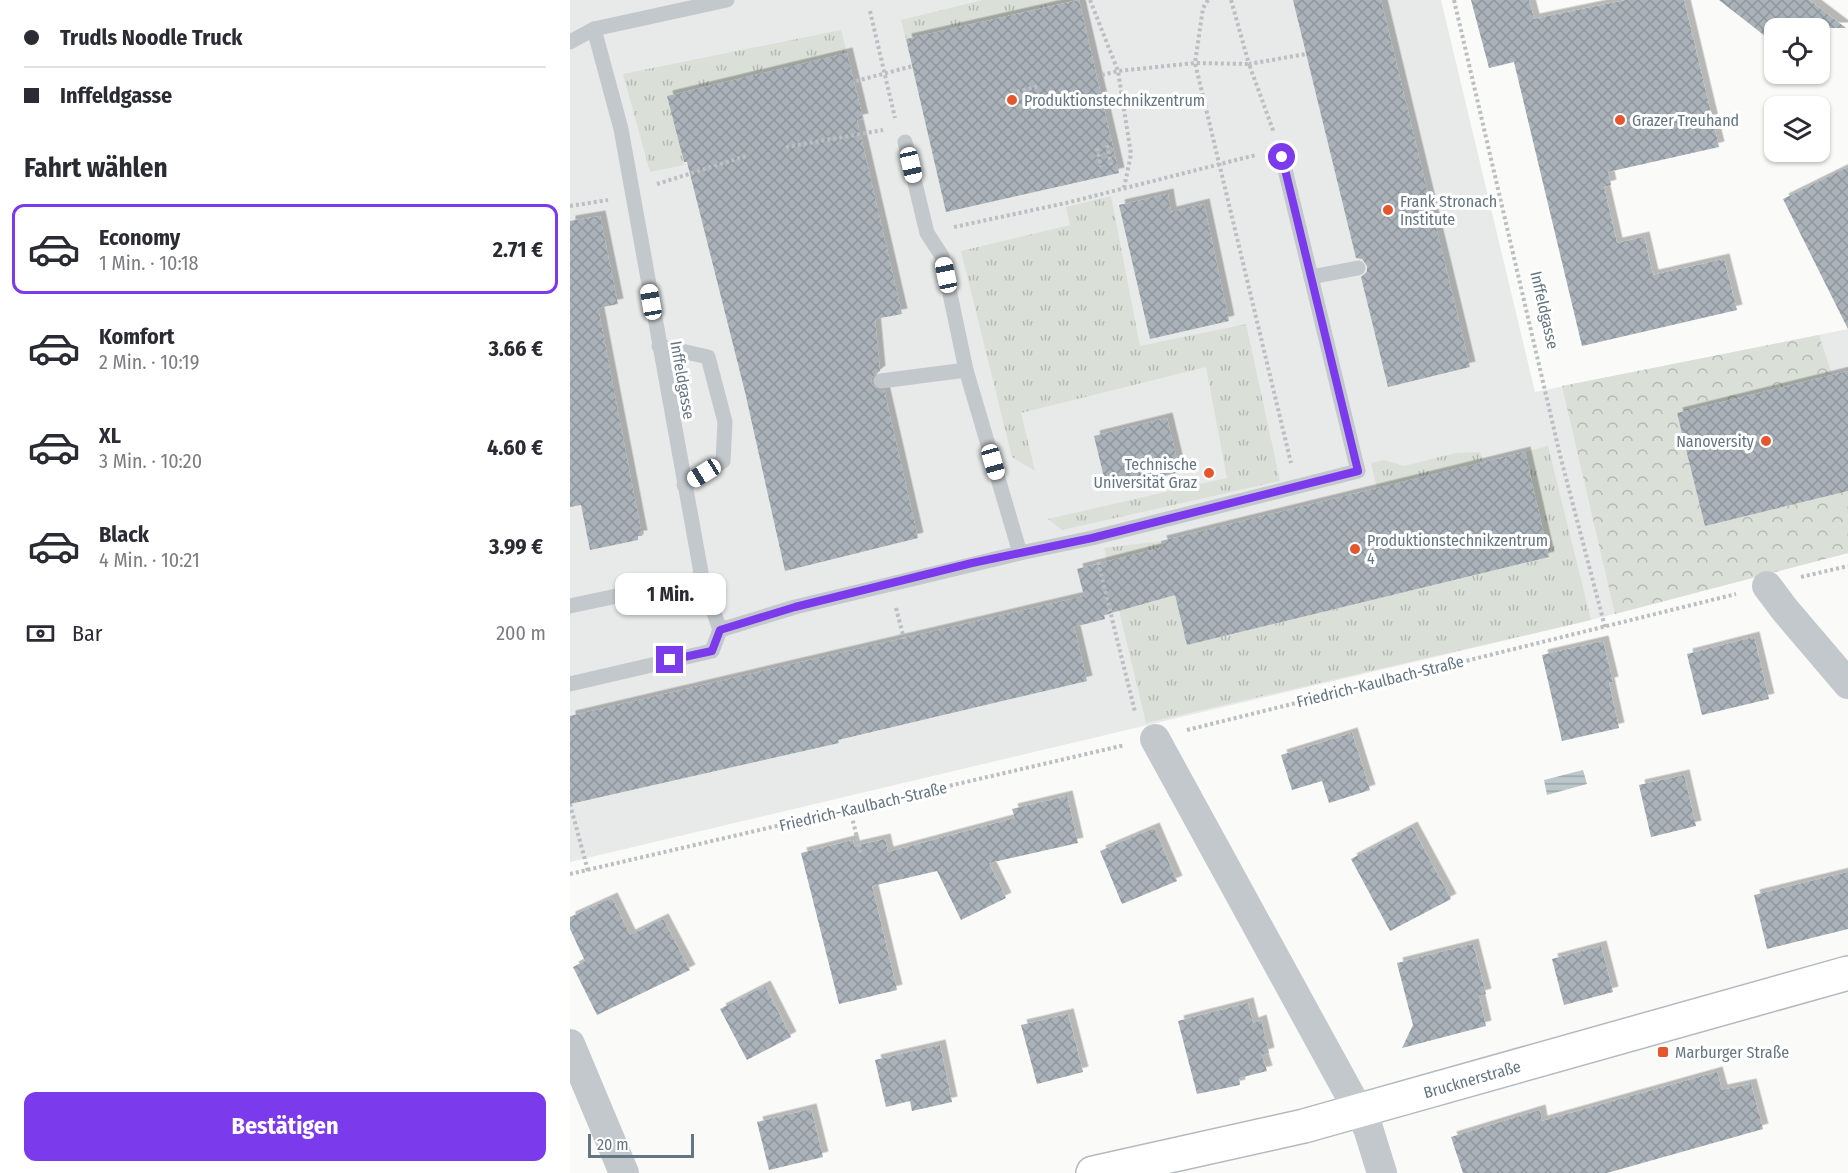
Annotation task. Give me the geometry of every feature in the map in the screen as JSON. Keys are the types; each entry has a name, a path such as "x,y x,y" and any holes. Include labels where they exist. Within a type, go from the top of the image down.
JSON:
{"main road":[{"name":"Brucknerstraße","path":"1093,1173 1304,1126 1848,973"}],"street":[{"path":"1767,585 1785,610 1848,684"},
{"path":"1155,739 1368,1128 1382,1173"},
{"path":"570,1044 624,1173"}],"lane":[{"path":"570,42 594,29 727,0"},
{"name":"Inffeldgasse","path":"594,29 621,129 702,578 720,630"},
{"path":"905,142 927,233 942,256 966,370 1020,553"},
{"path":"570,684 712,651 720,630 795,607 1092,538 1358,471 1281,153"},
{"path":"1311,277 1358,268"},
{"path":"659,346 708,357 725,422 723,461 684,485"},
{"path":"881,381 966,370"},
{"path":"570,606 702,578"}],"path":[{"path":"1090,0 1118,71 1131,154 1124,188"},
{"path":"1208,0 1203,8 1195,63 1296,487"},
{"path":"927,233 1066,204 1220,164 1281,153 1249,64 1231,0"},
{"name":"Inffeldgasse","path":"1454,0 1560,454 1605,627"},
{"path":"870,11 894,115"},
{"path":"1098,76 1118,71 1195,63 1249,64 1305,54"},
{"path":"856,81 913,66"},
{"path":"1017,92 1039,86"},
{"path":"1019,106 1042,101"},
{"path":"786,147 888,129"},
{"path":"1107,146 1111,165"},
{"path":"1097,148 1101,167"},
{"path":"1092,538 1136,716"},
{"name":"Friedrich-Kaulbach-Straße","path":"570,874 1155,739 1323,694 1848,566"},
{"path":"570,804 588,871"},
{"path":"850,809 861,854"}],"shaded area":[{"name":"Technische Universität Graz","path":"570,0 1441,0 1535,392 1848,329 1848,553 1591,620 570,862"},
{"path":"1583,770 1587,784 1547,795 1544,780"}],"green space":[{"path":"983,0 1075,0 906,39 901,20"},
{"path":"841,30 847,53 668,96 684,165 650,172 623,74"},
{"path":"1111,196 1140,346 1246,324 1280,481 1062,530 1048,519 1227,478 1206,367 1021,413 1035,471 1012,457 961,251 1070,225 1066,207"},
{"path":"1819,335 1832,375 1677,413 1705,526 1848,491 1848,553 1615,614 1562,386"},
{"path":"1548,446 1591,620 1146,723 1104,548 1162,541 1187,645 1549,557 1525,452"},
{"path":"1480,452 1483,463 1377,489 1371,463 1384,460 1404,466 1455,453"}],"building":[{"name":"Produktionstechnikzentrum","path":"1079,0 1119,173 946,212 906,39"},
{"name":"Frank Stronach Institute","path":"1293,0 1381,0 1470,367 1388,387 1361,277 1367,272 1367,266 1362,259 1356,258"},
{"path":"1471,0 1529,0 1534,19 1626,0 1684,0 1719,147 1608,172 1611,185 1604,187 1617,243 1644,237 1653,275 1724,259 1737,310 1582,346 1514,62 1489,68"},
{"path":"1719,0 1809,0 1846,28 1830,28 1830,18 1764,18 1764,35"},
{"path":"847,53 863,119 857,120 902,314 875,319 880,371 872,377 871,383 877,390 884,390 918,538 785,571 745,392 687,162 684,162 667,96"},
{"path":"1848,167 1848,329 1783,199"},
{"path":"1168,194 1171,212 1204,204 1229,321 1150,339 1119,205"},
{"path":"600,216 618,304 598,308 642,536 638,536 638,540 590,550 581,505 570,507 570,221"},
{"name":"Nanoversity","path":"1848,371 1848,491 1705,526 1677,413"},
{"path":"1167,418 1180,472 1107,490 1094,436"},
{"path":"1525,452 1549,557 1187,645 1175,595 1104,615 1105,619 1074,627 1087,681 838,740 839,743 570,804 570,716 1084,596 1077,569 1163,547 1161,541"},
{"path":"1754,637 1769,699 1702,715 1687,654"},
{"path":"1603,641 1613,682 1609,683 1619,728 1562,741 1542,655"},
{"path":"1352,733 1370,790 1329,803 1322,781 1292,790 1281,755"},
{"path":"1684,775 1696,826 1651,837 1639,785"},
{"path":"1067,796 1078,843 989,863 1006,898 961,920 937,871 872,886 897,990 839,1004 801,853 853,840 854,846 885,839 888,852 1015,818 1012,809"},
{"path":"1412,827 1451,899 1390,931 1351,859"},
{"path":"1154,828 1177,881 1122,904 1100,851"},
{"path":"1848,872 1848,929 1767,949 1754,895"},
{"path":"612,898 630,935 663,919 690,970 597,1015 573,967 585,961 570,929 570,917"},
{"path":"1473,944 1486,994 1479,996 1486,1026 1402,1048 1413,1025 1397,963"},
{"path":"1601,946 1613,992 1564,1005 1552,959"},
{"path":"765,986 791,1037 747,1060 720,1009"},
{"path":"1248,1003 1253,1023 1261,1020 1269,1053 1262,1055 1267,1071 1239,1078 1240,1085 1197,1094 1178,1021"},
{"path":"1068,1014 1083,1072 1037,1084 1021,1025"},
{"path":"940,1045 952,1102 912,1111 910,1101 886,1107 875,1060"},
{"path":"1717,1072 1722,1090 1751,1084 1763,1129 1607,1173 1463,1173 1451,1137 1540,1110 1542,1121"},
{"path":"811,1109 823,1157 769,1170 757,1122"}],"place":[{"name":"Produktionstechnikzentrum","path":"1012,100"},
{"name":"Grazer Treuhand","path":"1620,120"},
{"name":"Frank Stronach Institute","path":"1388,210"},
{"name":"Nanoversity","path":"1766,441"},
{"name":"Technische Universität Graz","path":"1209,473"},
{"name":"Produktionstechnikzentrum 4","path":"1355,549"},
{"name":"Marburger Straße","path":"1663,1052"}],"route":[{"path":"670,660 712,651 720,630 795,607 972,563 1092,538 1358,471 1282,157"}]}
